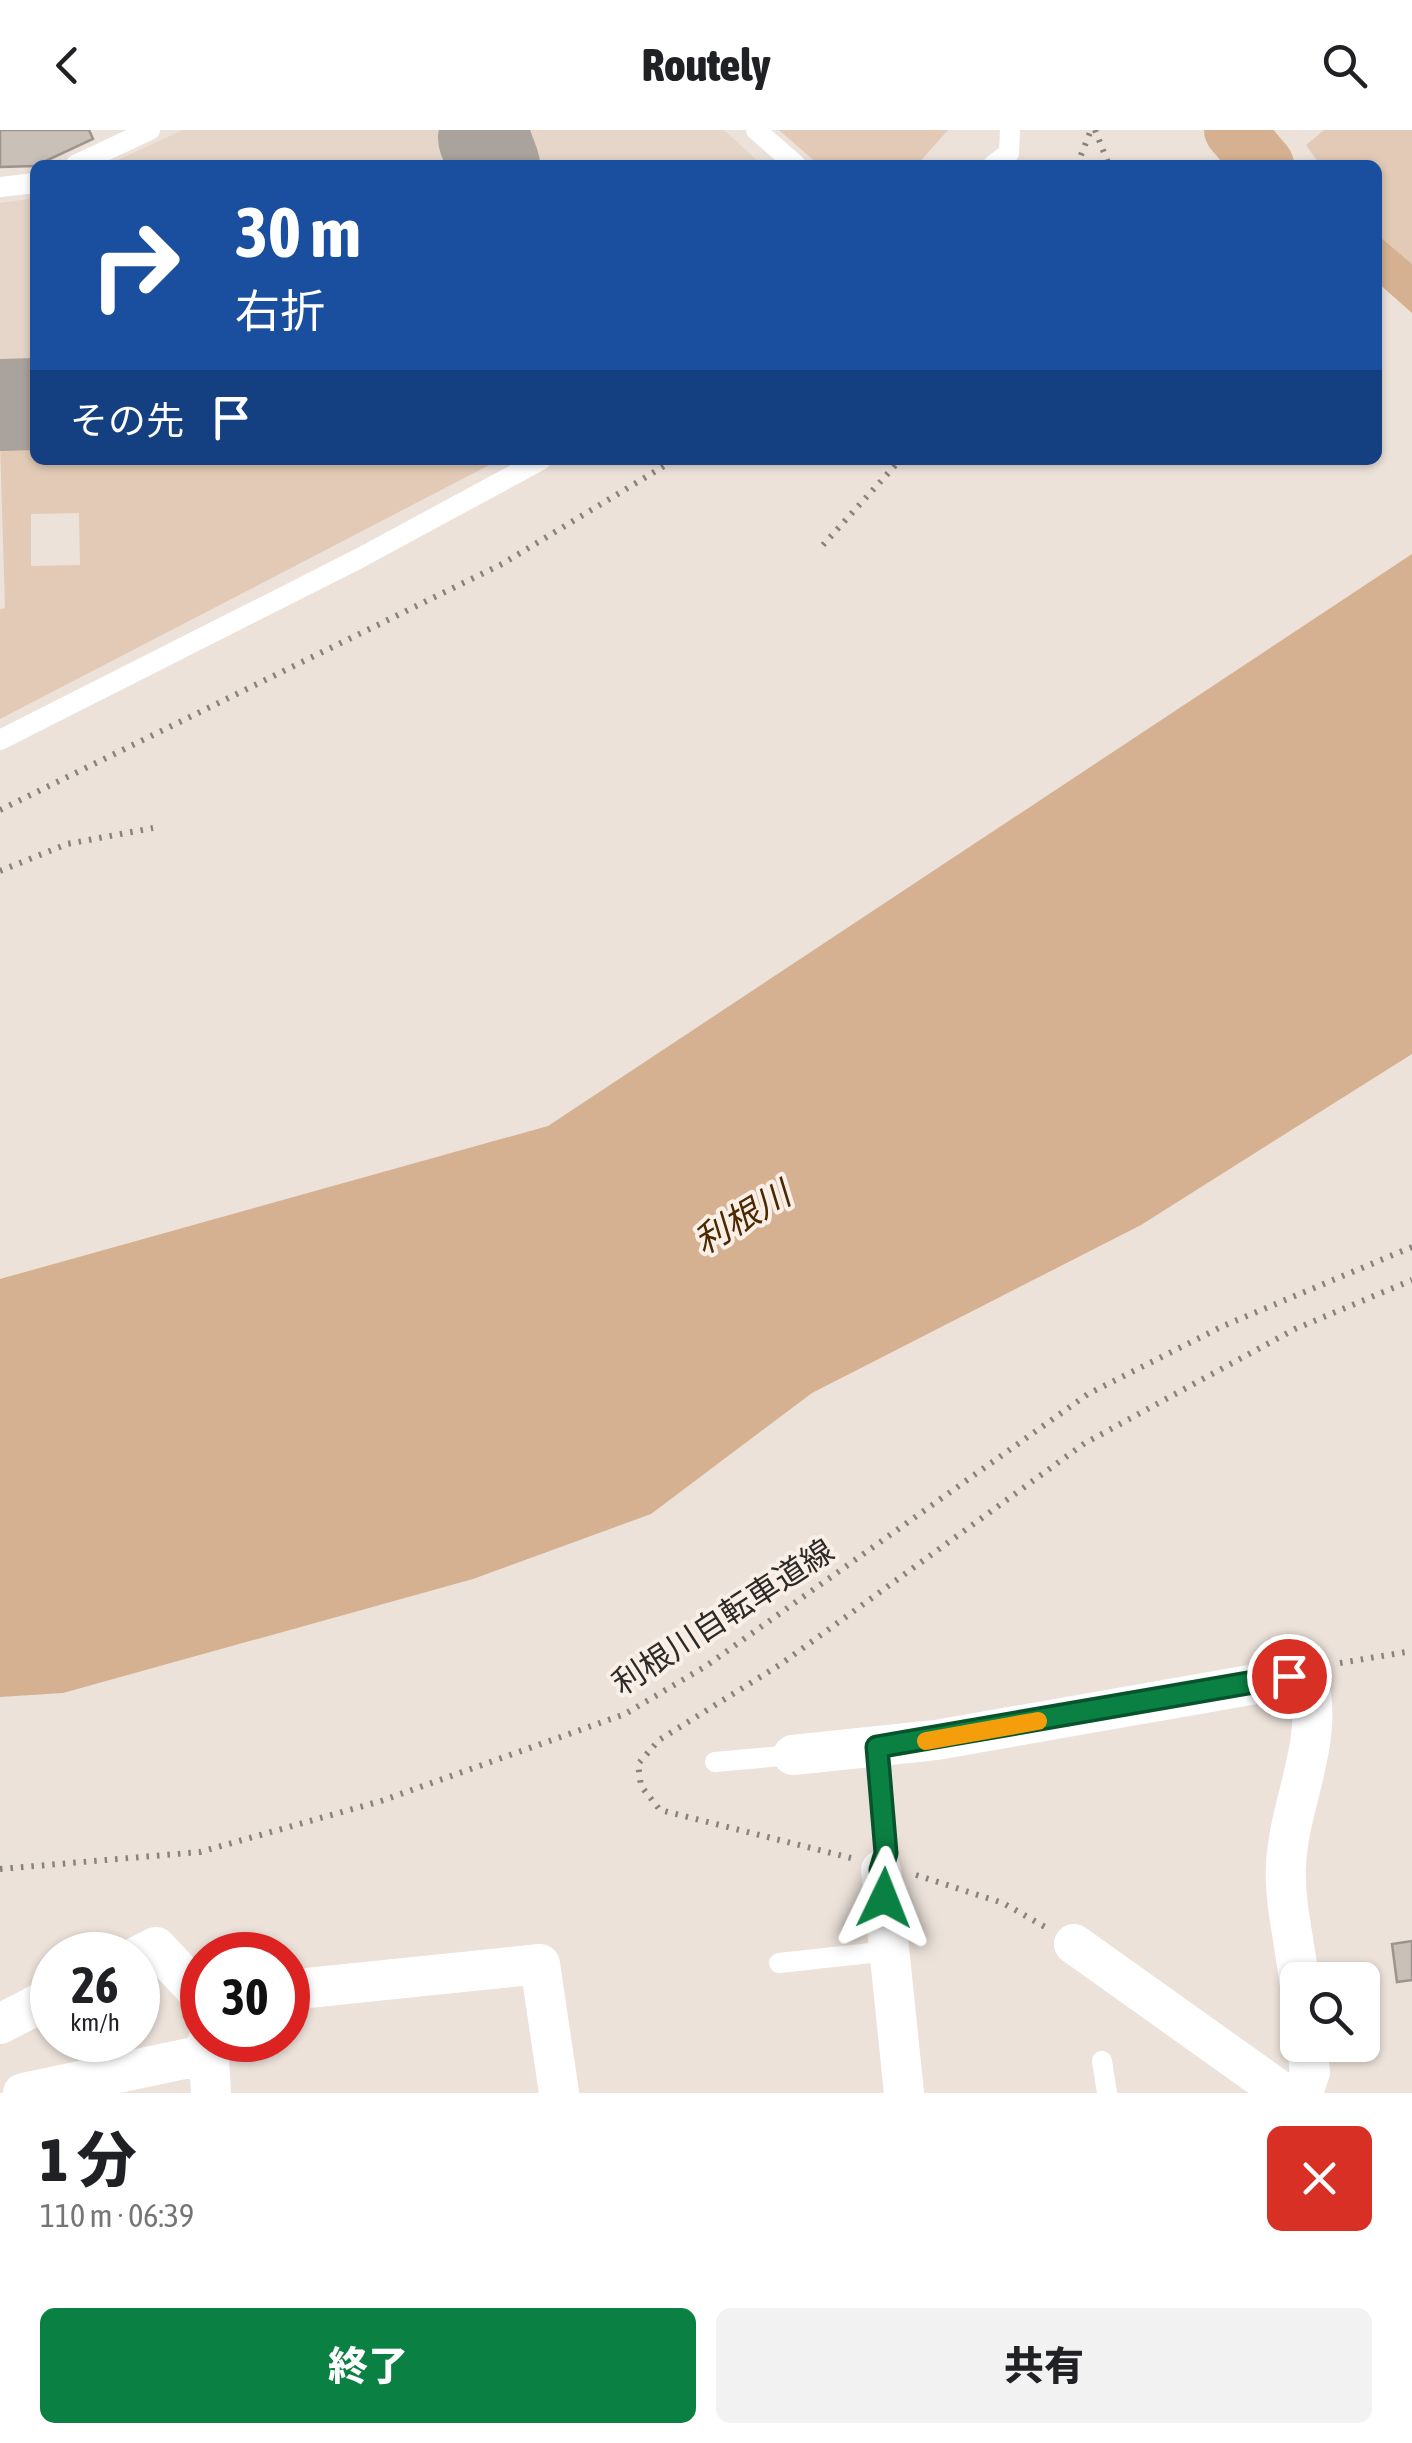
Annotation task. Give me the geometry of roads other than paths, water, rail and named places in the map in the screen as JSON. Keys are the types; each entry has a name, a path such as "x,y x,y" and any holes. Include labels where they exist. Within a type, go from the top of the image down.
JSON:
{"street":[{"path":"793,1756 877,1747 1307,1675 1312,1691 1311,1746 1286,1865 1298,1962"},
{"path":"881,1870 904,2093"},
{"path":"1074,1944 1283,2093"},
{"path":"160,1951 180,1973"},
{"path":"310,1988 540,1964 559,2093"},
{"path":"0,2024 30,2008"},
{"path":"24,2093 209,2062"},
{"path":"1303,2093 1309,2062"}],"lane":[{"path":"86,160 150,130"},
{"path":"756,130 790,160"},
{"path":"1000,160 1009,154 1010,130"},
{"path":"0,187 30,184"},
{"path":"0,740 531,465"},
{"path":"877,1747 886,1853 881,1870"},
{"path":"715,1762 793,1756"},
{"path":"779,1963 889,1951"},
{"path":"1102,2061 1107,2093"}],"water":[{"path":"1382,238 1412,264 1412,313 1382,287"},
{"name":"利根川","path":"1412,554 1412,1054 1141,1225 812,1393 651,1514 473,1579 63,1693 0,1697 0,1279 548,1126"}],"waterway":[{"path":"1234,130 1260,160"}]}
